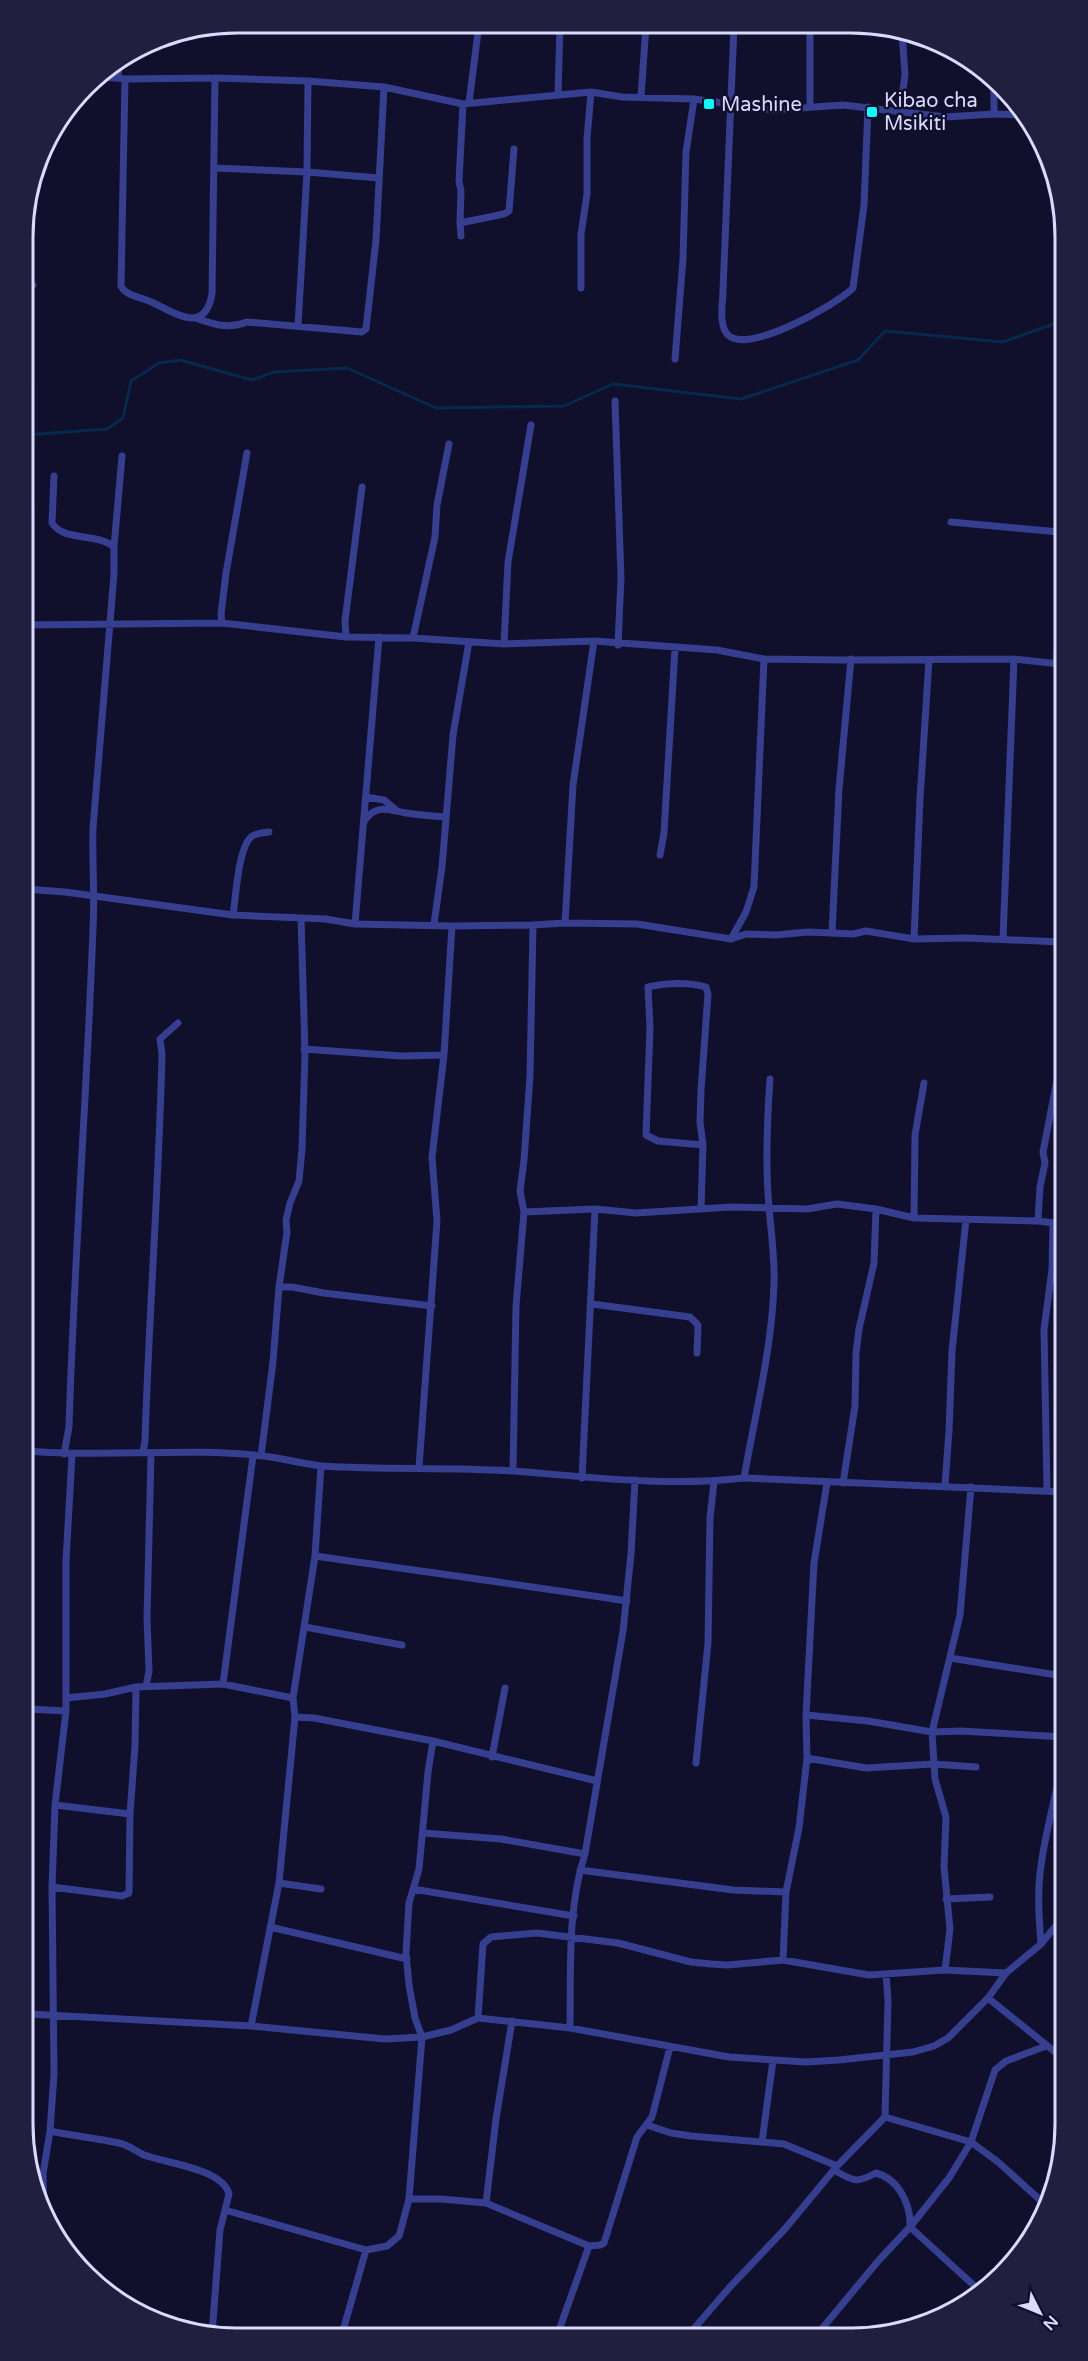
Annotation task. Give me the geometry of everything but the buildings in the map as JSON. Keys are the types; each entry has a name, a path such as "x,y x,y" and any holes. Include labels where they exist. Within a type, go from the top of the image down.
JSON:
{"street":[{"path":"461,236 459,181 466,103 478,33"},
{"path":"558,95 560,33"},
{"path":"641,97 645,33"},
{"path":"734,33 723,324 727,334 744,339 769,334 840,300 853,288 864,205 868,107"},
{"path":"810,33 810,107"},
{"path":"900,112 905,75 903,40"},
{"path":"121,70 121,286 126,292 174,315 195,318 222,327 247,322 362,332 366,329 373,279 384,87"},
{"path":"111,77 308,81 384,87 466,103 591,92 694,99 772,110 843,105 945,117 1014,115"},
{"path":"195,318 204,314 209,308 212,294 214,78"},
{"path":"298,326 307,172 308,81"},
{"path":"581,288 581,234 587,194 587,139 591,92"},
{"path":"994,92 994,114"},
{"path":"675,359 683,259 686,152 694,99"},
{"path":"460,223 509,211 514,149"},
{"path":"214,168 379,178"},
{"path":"615,401 621,578 618,645"},
{"path":"504,644 508,562 531,425"},
{"path":"413,638 435,537 437,505 449,444"},
{"path":"222,623 226,573 247,453"},
{"path":"44,2188 54,2074 52,1887 55,1805 66,1711 68,1454 94,897 93,828 122,456"},
{"path":"54,476 52,523 56,530 62,533 100,538 114,547"},
{"path":"346,637 345,621 362,487"},
{"path":"951,522 1055,532"},
{"path":"33,625 222,623 346,637 413,638 504,644 594,641 618,645 717,650 764,659 1014,659 1055,664"},
{"path":"355,924 379,637"},
{"path":"565,923 573,785 594,641"},
{"path":"434,924 442,867 453,735 469,642"},
{"path":"660,855 664,833 675,648"},
{"path":"731,939 746,912 754,887 764,659"},
{"path":"832,933 839,789 851,659"},
{"path":"1003,939 1014,659"},
{"path":"914,939 929,660"},
{"path":"366,797 384,800 396,810"},
{"path":"363,823 379,808 445,817"},
{"path":"233,915 243,851 250,838 268,832"},
{"path":"33,890 233,915 301,918 355,924 452,926 533,926 565,923 619,926 637,924 731,939 746,934 853,934 866,931 914,939 1055,942"},
{"path":"261,1456 287,1232 286,1220 299,1181 304,1114 301,918"},
{"path":"419,1467 437,1221 432,1157 444,1055 452,926"},
{"path":"513,1471 516,1306 524,1212 520,1191 525,1160 530,1076 533,926"},
{"path":"701,1208 703,1145 700,1122 701,1080 708,994 706,987 697,984 648,987 650,1028 646,1135 658,1141 703,1145"},
{"path":"146,1687 149,1671 145,1441 158,1192 162,1054 160,1039 178,1023"},
{"path":"304,1049 401,1056 444,1055"},
{"path":"744,1478 762,1381 774,1285 767,1121 770,1079"},
{"path":"914,1218 915,1135 924,1083"},
{"path":"1038,1221 1040,1187 1045,1163 1043,1152 1055,1091"},
{"path":"524,1212 595,1209 636,1213 701,1208 769,1207 807,1209 837,1204 876,1209 914,1218 1053,1223 1052,1269 1044,1330 1047,1490"},
{"path":"582,1478 595,1209"},
{"path":"843,1483 855,1406 859,1329 874,1263 876,1209"},
{"path":"945,1485 952,1351 966,1220"},
{"path":"279,1287 432,1306"},
{"path":"592,1304 692,1318 698,1324 697,1353"},
{"path":"33,1451 68,1454 202,1452 261,1456 321,1466 513,1471 582,1478 714,1482 744,1478 1055,1491"},
{"path":"223,1684 253,1456"},
{"path":"251,2026 279,1883 295,1717 292,1698 315,1556 321,1466"},
{"path":"570,2028 574,1916 627,1601 634,1480"},
{"path":"696,1762 708,1643 710,1518 714,1482"},
{"path":"783,1960 786,1892 799,1828 807,1758 806,1715 814,1563 827,1483"},
{"path":"945,1970 950,1929 944,1867 946,1816 934,1779 932,1732 960,1615 971,1487"},
{"path":"315,1556 627,1601"},
{"path":"305,1627 402,1646"},
{"path":"950,1658 1055,1675"},
{"path":"66,1698 105,1694 136,1687 223,1684 292,1698"},
{"path":"52,1887 122,1896 129,1893 136,1687"},
{"path":"492,1757 505,1688"},
{"path":"33,1709 66,1711"},
{"path":"806,1715 868,1721 932,1732 970,1731 1055,1736"},
{"path":"295,1717 314,1718 433,1741 597,1781"},
{"path":"225,2210 366,2250 387,2246 399,2236 409,2199 422,2037 415,2018 407,1959 410,1903 419,1869 433,1741"},
{"path":"807,1758 866,1768 933,1764 976,1767"},
{"path":"1041,1944 1038,1900 1041,1864 1055,1800"},
{"path":"55,1805 130,1814"},
{"path":"423,1833 501,1839 585,1854"},
{"path":"580,1870 723,1889 786,1892"},
{"path":"279,1883 321,1889"},
{"path":"412,1889 574,1916"},
{"path":"946,1899 990,1897"},
{"path":"270,1927 407,1959"},
{"path":"33,2014 251,2026 386,2039 422,2037 458,2027 478,2018 570,2028 729,2057 839,2060 887,2056 934,2046 948,2038 988,1998 1006,1973 1041,1944 1055,1927"},
{"path":"478,2018 482,1949 485,1941 491,1937 525,1934 572,1936 641,1947 691,1962 711,1964 727,1965 783,1960 852,1973 886,1974 945,1970 1006,1973"},
{"path":"694,2328 784,2230 835,2168 885,2116 886,1974"},
{"path":"988,1998 1055,2053"},
{"path":"486,2203 496,2119 512,2020"},
{"path":"822,2328 879,2260 910,2227 948,2178 971,2142 995,2070 1006,2061 1046,2046"},
{"path":"409,2199 486,2203 588,2246 604,2243 634,2144 652,2117 670,2047"},
{"path":"762,2142 773,2060"},
{"path":"885,2116 971,2142 998,2162 1040,2200"},
{"path":"647,2125 671,2133 691,2136 784,2144 835,2168 856,2181 861,2181 876,2173 884,2175 901,2192 909,2207 910,2227 975,2286"},
{"path":"50,2131 121,2144 144,2154 178,2163 222,2181 227,2187 229,2194 218,2244 213,2326"},
{"path":"560,2328 588,2246"},
{"path":"344,2328 366,2250"}],"waterway":[{"path":"33,434 107,429 123,418 131,381 159,363 180,360 252,380 274,372 347,368 436,408 564,406 613,384 741,399 858,360 885,331 1003,342 1055,323"}],"place":[{"name":"Mashine","path":"709,104"},
{"name":"Kibao cha Msikiti","path":"872,112"}]}
